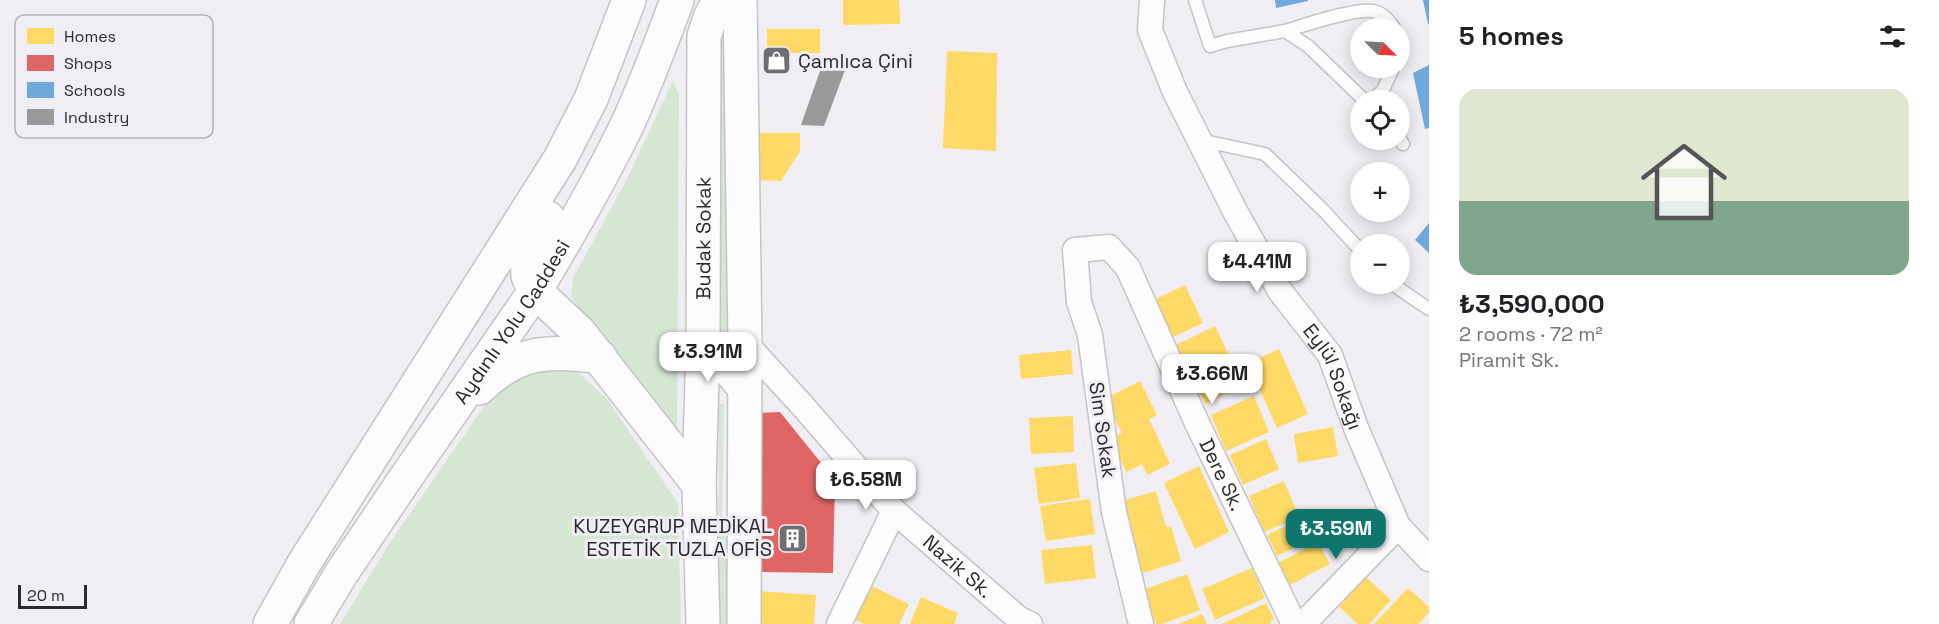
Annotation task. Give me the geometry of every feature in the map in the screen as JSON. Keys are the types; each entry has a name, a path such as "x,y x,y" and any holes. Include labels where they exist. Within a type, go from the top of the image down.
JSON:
{"main road":[{"name":"Aydınlı Yolu Caddesi","path":"311,624 341,574 535,291 576,222 627,123 677,0"},
{"name":"Budak Sokak","path":"703,624 699,485 703,344 704,36 710,18 720,0"},
{"name":"Budak Sokak","path":"740,0 745,343 744,624"},
{"path":"627,6 611,71 587,142 565,188 526,256 528,276 535,291 579,332 600,357 699,485"},
{"path":"270,624 303,565 560,159 591,99 627,6"},
{"path":"440,428 486,381 516,361 542,353 600,357"}],"street":[{"name":"Eylül Sokağı","path":"1152,0 1150,30 1175,92 1198,140 1280,291 1330,355 1356,428 1398,526 1429,559"},
{"name":"Dere Sk.","path":"1090,250 1109,248 1128,268 1197,423 1294,624"},
{"name":"Sim Sokak","path":"1090,250 1075,250 1079,302 1090,335 1114,512 1141,624"},
{"name":"Nazik Sk.","path":"745,343 894,511 1021,622"},
{"path":"703,344 745,396"},
{"path":"839,624 894,511"},
{"path":"1303,624 1398,526"}],"lane":[{"path":"1195,0 1210,46 1285,31 1356,12 1371,10 1386,18"},
{"path":"1285,31 1308,46 1354,90"},
{"path":"1198,140 1265,154 1350,239"},
{"path":"1407,294 1429,309"}],"green space":[{"path":"725,5 733,371 727,372 719,341 717,17"},
{"path":"673,80 679,95 677,428 666,427 631,376 571,297 573,278 627,179"},
{"path":"566,361 607,399 678,503 681,624 340,624 389,544 491,396 526,363"},
{"path":"719,404 724,404 722,516 734,533 733,624 718,624"}],"building: Homes":[{"path":"843,0 899,0 900,24 843,25"},
{"path":"767,29 820,29 820,53 767,53"},
{"path":"947,51 997,53 996,151 943,148"},
{"path":"760,133 800,133 800,151 781,181 759,180"},
{"path":"1185,285 1203,323 1171,338 1154,300"},
{"path":"1215,326 1229,355 1190,374 1176,345"},
{"path":"1279,349 1308,414 1277,428 1248,363"},
{"path":"1071,350 1073,374 1021,379 1019,355"},
{"path":"1239,356 1251,381 1205,404 1193,379"},
{"path":"1140,381 1157,415 1149,419 1170,464 1147,475 1142,464 1126,472 1110,438 1122,433 1104,399"},
{"path":"1254,396 1269,432 1226,451 1211,415"},
{"path":"1073,416 1074,452 1031,454 1029,418"},
{"path":"1333,427 1338,456 1298,463 1294,434"},
{"path":"789,429 804,448 805,492 757,492 756,431"},
{"path":"1266,439 1279,469 1243,485 1230,455"},
{"path":"1076,463 1080,498 1039,504 1034,468"},
{"path":"1199,466 1229,532 1195,549 1164,483"},
{"path":"1284,481 1299,517 1264,532 1249,496"},
{"path":"1156,491 1166,527 1171,526 1181,561 1140,574 1119,502"},
{"path":"1090,499 1095,534 1046,541 1040,506"},
{"name":"KUZEYGRUP MEDİKAL ESTETİK TUZLA OFİS","path":"831,511 828,563 756,564 757,512"},
{"path":"1310,515 1319,536 1277,556 1267,535"},
{"path":"1318,542 1330,564 1290,585 1278,563"},
{"path":"1092,545 1096,578 1045,584 1041,550"},
{"path":"1252,568 1265,598 1215,620 1202,589"},
{"path":"1187,574 1200,610 1162,624 1156,624 1143,590"},
{"path":"1366,577 1391,600 1369,624 1358,624 1339,607"},
{"path":"872,586 909,604 899,624 864,624 855,620"},
{"path":"1408,588 1429,607 1429,612 1419,624 1374,624"},
{"path":"758,591 816,595 814,624 756,624"},
{"path":"921,597 958,613 954,624 910,624"},
{"path":"1266,603 1274,619 1270,622 1271,624 1222,624"},
{"path":"1202,614 1207,624 1178,624"}],"building: Shops":[{"path":"780,412 835,480 833,573 755,572 756,413"}],"building: Schools":[{"path":"1275,0 1308,0 1308,1 1276,8"},
{"path":"1423,0 1429,0 1429,24 1428,24"},
{"path":"1429,65 1429,128 1425,129 1413,73"},
{"path":"1429,223 1429,253 1415,240"}],"building: Industry":[{"path":"821,68 845,70 824,126 801,125"}],"place":[{"name":"Çamlıca Çini","path":"777,61"},
{"name":"KUZEYGRUP MEDİKAL ESTETİK TUZLA OFİS","path":"793,538"}]}
